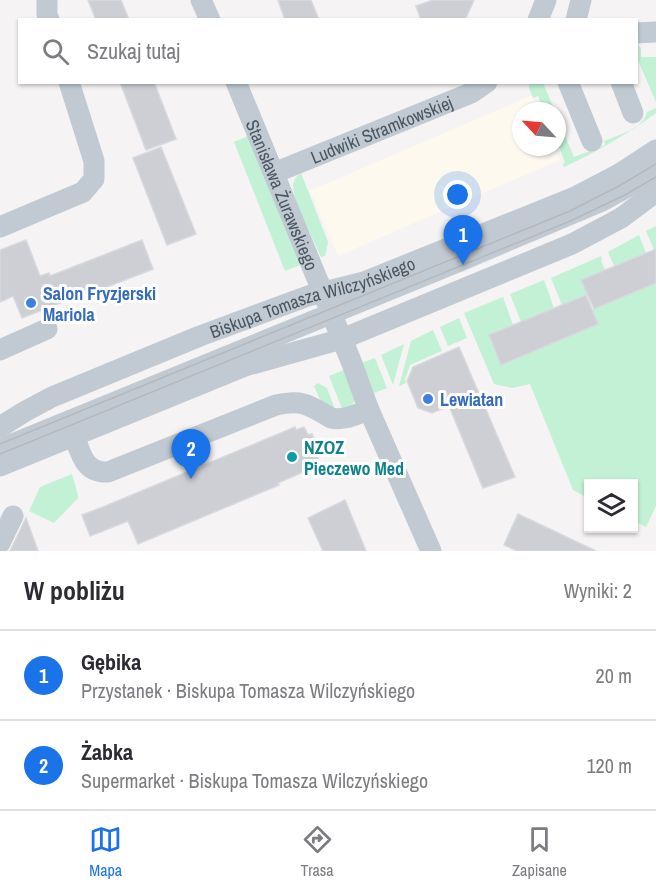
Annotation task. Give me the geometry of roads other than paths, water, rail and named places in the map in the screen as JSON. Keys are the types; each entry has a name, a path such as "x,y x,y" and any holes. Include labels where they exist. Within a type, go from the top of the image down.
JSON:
{"street":[{"path":"47,0 48,18"},
{"path":"201,0 209,18"},
{"path":"539,18 546,0"},
{"path":"576,18 581,0"},
{"path":"638,33 656,32"},
{"path":"0,227 82,192 94,180 94,161 70,84"},
{"name":"Stanisława Żurawskiego","path":"237,84 369,410 431,551"},
{"name":"Ludwiki Stramkowskiej","path":"274,173 471,93 484,84"},
{"path":"569,84 592,141"},
{"path":"622,84 633,113"},
{"name":"Biskupa Tomasza Wilczyńskiego","path":"0,427 52,397 200,336 323,292 364,282 575,197 619,174 656,150"},
{"path":"0,449 602,201 656,170"},
{"path":"0,466 245,366 342,339 572,244 621,218 656,192"},
{"path":"0,350 47,329"},
{"path":"74,435 87,465 97,472 108,472 276,405 302,402 336,419 369,410"},
{"path":"0,543 13,516"}],"tram line":[{"path":"0,444 570,211 656,164"},
{"path":"0,454 568,222 625,195 656,177"}],"place":[{"name":"Gębika","path":"463,265"},
{"name":"Salon Fryzjerski Mariola","path":"31,303"},
{"name":"Lewiatan","path":"428,399"},
{"name":"NZOZ Pieczewo Med","path":"292,457"},
{"name":"Żabka","path":"191,479"}]}
